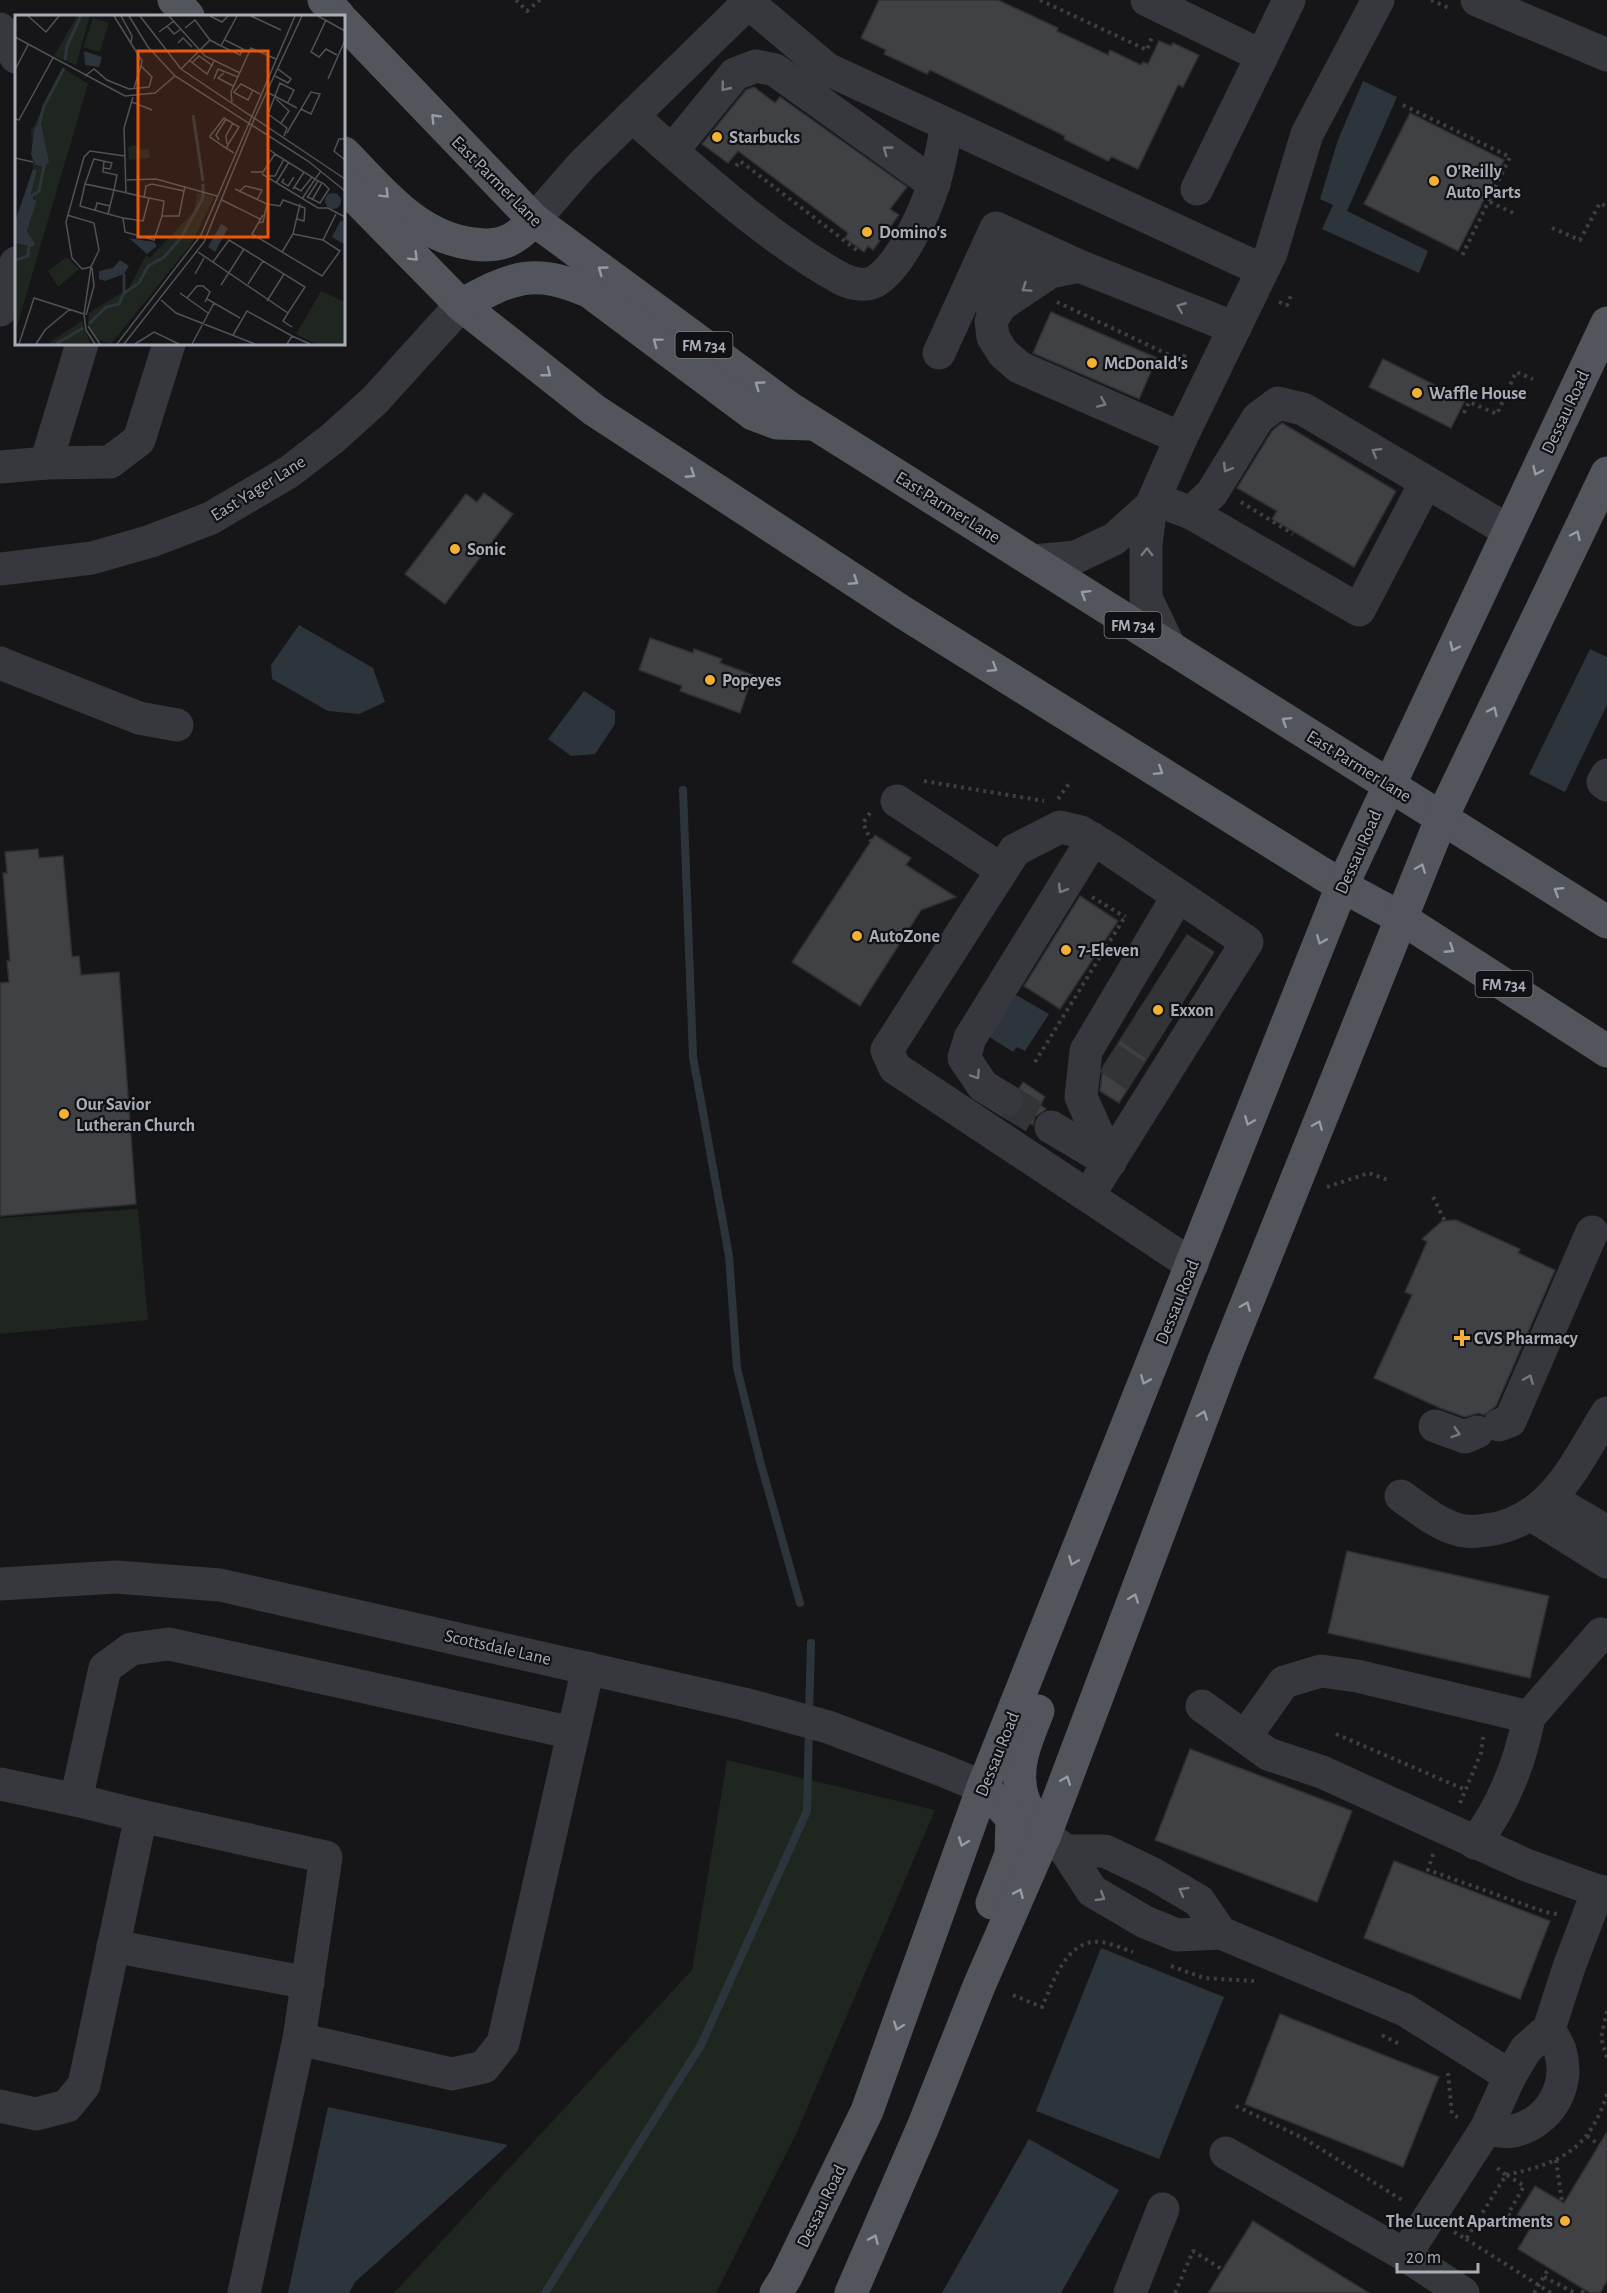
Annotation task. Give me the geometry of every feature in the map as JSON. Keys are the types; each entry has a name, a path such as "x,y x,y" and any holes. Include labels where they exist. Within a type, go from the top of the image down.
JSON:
{"main road":[{"path":"174,0 187,15"},
{"path":"324,0 338,15"},
{"name":"East Parmer Lane","path":"345,23 534,220 791,409 1607,922"},
{"path":"345,154 404,213 428,230 453,242 479,245 503,244 521,235 534,220"},
{"name":"FM 734","path":"345,187 461,305 594,410 904,613 1342,886 1401,918 1607,1051"},
{"path":"461,305 514,279 538,278 565,281 590,292 753,414 777,423 816,424"},
{"name":"Dessau Road","path":"783,2288 867,2111 983,1787 1342,886 1607,323"},
{"path":"851,2293 923,2127 979,1986 1055,1843 1224,1360 1442,817 1599,507 1607,472"},
{"path":"1040,1645 1042,1701 1022,1755 1019,1772 1023,1799 1055,1843"},
{"path":"979,1986 976,1941 1011,1854 1012,1818 983,1787"}],"street":[{"path":"1147,0 1262,56"},
{"path":"1197,189 1289,0"},
{"path":"1170,648 1146,598 1146,544 1153,503 1181,438 1271,253 1307,134 1378,0"},
{"path":"1477,0 1607,55"},
{"path":"534,220 582,165 748,1 826,69 1262,270"},
{"path":"0,29 15,55"},
{"path":"672,151 735,74 756,66 775,70 934,184"},
{"path":"632,116 771,231 841,279 858,284 873,283 887,272 910,242 934,184 947,125"},
{"path":"939,353 996,228 1072,268 1235,328"},
{"path":"0,310 15,266"},
{"path":"1072,268 1050,272 1001,305 991,321 993,337 1003,353 1019,367 1181,438"},
{"name":"East Yager Lane","path":"0,569 92,558 211,518 289,472 333,438 375,400 461,305"},
{"path":"46,463 82,345"},
{"path":"0,468 46,463 110,462 139,440 169,345"},
{"path":"1191,513 1212,493 1258,418 1278,403 1303,409 1509,531"},
{"path":"1153,503 1191,513 1359,610 1426,482"},
{"path":"1033,561 1076,557 1114,539 1153,503"},
{"path":"0,663 139,718 177,725"},
{"path":"1607,775 1603,782 1607,785"},
{"path":"897,795 1002,870"},
{"path":"1088,1196 1110,1162 1146,1082 1189,1013 1247,942 1093,839 1081,832 1060,827 1015,850 887,1050 895,1068 1191,1265"},
{"path":"1006,1100 983,1086 964,1058 970,1038 1093,839"},
{"path":"1110,1162 1082,1096 1086,1051 1099,1051 1142,982 1178,896"},
{"path":"1051,1127 1110,1162"},
{"path":"1435,1426 1465,1437 1510,1421 1592,1233"},
{"path":"1401,1496 1431,1517 1455,1529 1468,1532 1497,1529 1548,1499 1607,1413"},
{"path":"1548,1499 1607,1511"},
{"path":"1548,1499 1607,1532"},
{"path":"1548,1499 1607,1562"},
{"name":"Scottsdale Lane","path":"0,1584 116,1577 220,1585 744,1704 828,1727 983,1787"},
{"path":"1475,1843 1493,1819 1508,1787 1524,1745 1529,1717 1602,1634"},
{"path":"76,1800 105,1668 131,1649 170,1644 573,1733"},
{"path":"300,2039 452,2074 484,2067 503,2043 588,1668"},
{"path":"1245,1737 1284,1682 1321,1671 1357,1676 1529,1717"},
{"path":"1202,1706 1268,1754 1325,1774 1526,1865 1602,1891 1581,1934 1549,2029 1502,2071 1476,2125 1405,2255"},
{"path":"0,1784 326,1857 300,2039 244,2293"},
{"path":"0,2106 36,2114 67,2106 84,2085 141,1816"},
{"path":"1055,1843 1105,1851 1153,1874 1199,1900 1221,1934"},
{"path":"1055,1843 1092,1891 1144,1922 1177,1935 1221,1934 1405,2010 1418,2041 1463,2067 1502,2071"},
{"path":"114,1946 308,1983"},
{"path":"1476,2125 1512,2132 1536,2123 1551,2107 1562,2083 1560,2051 1549,2029"},
{"path":"1226,2153 1405,2255 1463,2293"},
{"path":"1130,2293 1163,2210"}],"path":[{"path":"516,0 527,11 540,0"},
{"path":"1040,0 1147,50 1152,37 1162,42"},
{"path":"1402,105 1510,157 1490,202 1462,255"},
{"path":"734,169 740,161 887,272"},
{"path":"1490,202 1515,213"},
{"path":"1552,228 1580,240 1600,203 1607,207"},
{"path":"1072,268 1057,303 1182,361 1186,352"},
{"path":"1464,413 1469,402 1497,414 1516,372 1533,379"},
{"path":"871,841 863,823 897,795 1056,802 1070,782"},
{"path":"1035,1062 1125,916 1084,892"},
{"path":"1327,1187 1369,1173 1388,1180"},
{"path":"1433,1197 1445,1221"},
{"path":"1459,1808 1481,1753 1486,1728"},
{"path":"1336,1734 1466,1790"},
{"path":"1434,1851 1428,1870 1545,1912 1567,1915"},
{"path":"1013,1995 1042,2007 1061,1966 1071,1954 1087,1943 1101,1942 1141,1955"},
{"path":"1162,1963 1204,1978 1263,1982"},
{"path":"1607,2011 1601,2038 1607,2058"},
{"path":"1380,2034 1400,2045"},
{"path":"1448,2070 1452,2114 1476,2125"},
{"path":"1466,2239 1506,2175 1556,2160 1570,2152 1587,2136 1600,2116 1607,2094"},
{"path":"1236,2106 1305,2139 1406,2203"},
{"path":"1587,2136 1607,2150"},
{"path":"1500,2160 1495,2168 1524,2186 1508,2214 1523,2224 1526,2220"},
{"path":"1556,2160 1562,2202"},
{"path":"1446,2227 1551,2293"},
{"path":"1175,2293 1193,2251 1223,2270"},
{"path":"1534,2293 1549,2268"},
{"path":"1544,2277 1575,2293"}],"shaded area":[{"path":"1363,81 1397,97 1347,211 1428,251 1419,273 1322,229 1333,205 1320,199 1338,140"},
{"path":"299,625 373,668 385,702 359,714 328,711 272,679 271,665"},
{"path":"1590,649 1607,657 1607,705 1565,792 1529,774"},
{"path":"584,691 615,711 615,724 595,754 571,756 548,739"},
{"path":"1009,991 1049,1014 1025,1051 1017,1047 1013,1052 988,1036"},
{"path":"138,1209 148,1320 0,1334 0,1218"},
{"path":"727,1760 935,1810 796,2134 716,2293 394,2293 692,1970"},
{"path":"1101,1948 1224,1997 1159,2159 1036,2111"},
{"path":"328,2107 508,2145 355,2282 349,2293 288,2293"},
{"path":"1029,2139 1119,2190 1061,2293 942,2293"}],"building":[{"path":"879,0 998,0 1108,55 1110,50 1141,65 1143,62 1148,64 1159,41 1171,46 1173,43 1199,55 1183,87 1178,85 1138,169 1112,157 1108,161 1064,139 1065,136 930,70 927,74 884,54 886,50 861,38"},
{"path":"754,87 775,103 780,97 907,187 890,209 899,215 873,250 868,246 864,252 845,238 848,233 738,151 728,163 702,144 746,90"},
{"name":"O'Reilly Auto Parts","path":"1410,113 1504,160 1458,251 1364,204"},
{"name":"McDonald's","path":"1051,312 1157,358 1139,399 1033,353"},
{"name":"Waffle House","path":"1383,359 1465,400 1451,428 1369,387"},
{"path":"1282,423 1396,491 1354,567 1272,519 1277,511 1237,488 1272,431"},
{"name":"Sonic","path":"484,493 513,514 445,604 405,574 466,494 477,502"},
{"name":"Popeyes","path":"650,638 693,653 694,649 722,659 720,663 753,675 740,713 680,691 682,686 639,670"},
{"name":"AutoZone","path":"875,835 911,858 906,865 956,897 921,910 860,1006 792,962"},
{"name":"Our Savior Lutheran Church","path":"38,849 39,858 63,856 72,957 79,956 81,975 119,972 136,1204 0,1216 0,983 9,982 7,961 10,961 3,873 7,873 5,852"},
{"name":"7-Eleven","path":"1080,896 1118,921 1060,1009 1024,986"},
{"name":"Exxon","path":"1187,935 1214,952 1119,1103 1100,1091 1103,1067"},
{"path":"1023,1082 1045,1097 1040,1105 1046,1109 1035,1117 1033,1125 1017,1115 1025,1101 1019,1088"},
{"name":"CVS Pharmacy","path":"1456,1220 1520,1249 1518,1253 1555,1270 1496,1406 1484,1415 1479,1413 1465,1417 1374,1378 1412,1295 1405,1292 1427,1242 1422,1239 1442,1221"},
{"path":"1347,1551 1549,1596 1530,1678 1328,1633"},
{"path":"1190,1749 1352,1811 1317,1902 1155,1840"},
{"path":"1394,1861 1550,1921 1520,1999 1364,1938"},
{"path":"1280,2014 1439,2077 1403,2167 1245,2104"},
{"name":"The Lucent Apartments","path":"1607,2132 1607,2281 1600,2293 1590,2293 1518,2249 1533,2224 1517,2215 1535,2186 1564,2203"},
{"path":"1253,2221 1369,2293 1208,2293"}],"waterway":[{"path":"683,790 693,1057 729,1256 737,1368 760,1461 800,1603"},
{"path":"809,1715 811,1643"},
{"path":"545,2293 701,2045 807,1811 809,1727"}],"tunnel":[{"path":"1177,950 1204,968"},
{"path":"1160,977 1187,995"},
{"path":"1145,1001 1171,1020"},
{"path":"1129,1027 1155,1045"},
{"path":"1109,1058 1136,1076"},
{"path":"1006,1100 1051,1127"}],"place":[{"name":"Starbucks","path":"717,137"},
{"name":"O'Reilly Auto Parts","path":"1434,181"},
{"name":"Domino's","path":"867,232"},
{"name":"McDonald's","path":"1092,363"},
{"name":"Waffle House","path":"1417,393"},
{"name":"Sonic","path":"455,549"},
{"name":"Popeyes","path":"710,680"},
{"name":"AutoZone","path":"857,936"},
{"name":"7-Eleven","path":"1066,950"},
{"name":"Exxon","path":"1158,1010"},
{"name":"Our Savior Lutheran Church","path":"64,1114"},
{"name":"CVS Pharmacy","path":"1462,1338"},
{"name":"The Lucent Apartments","path":"1565,2221"}]}
